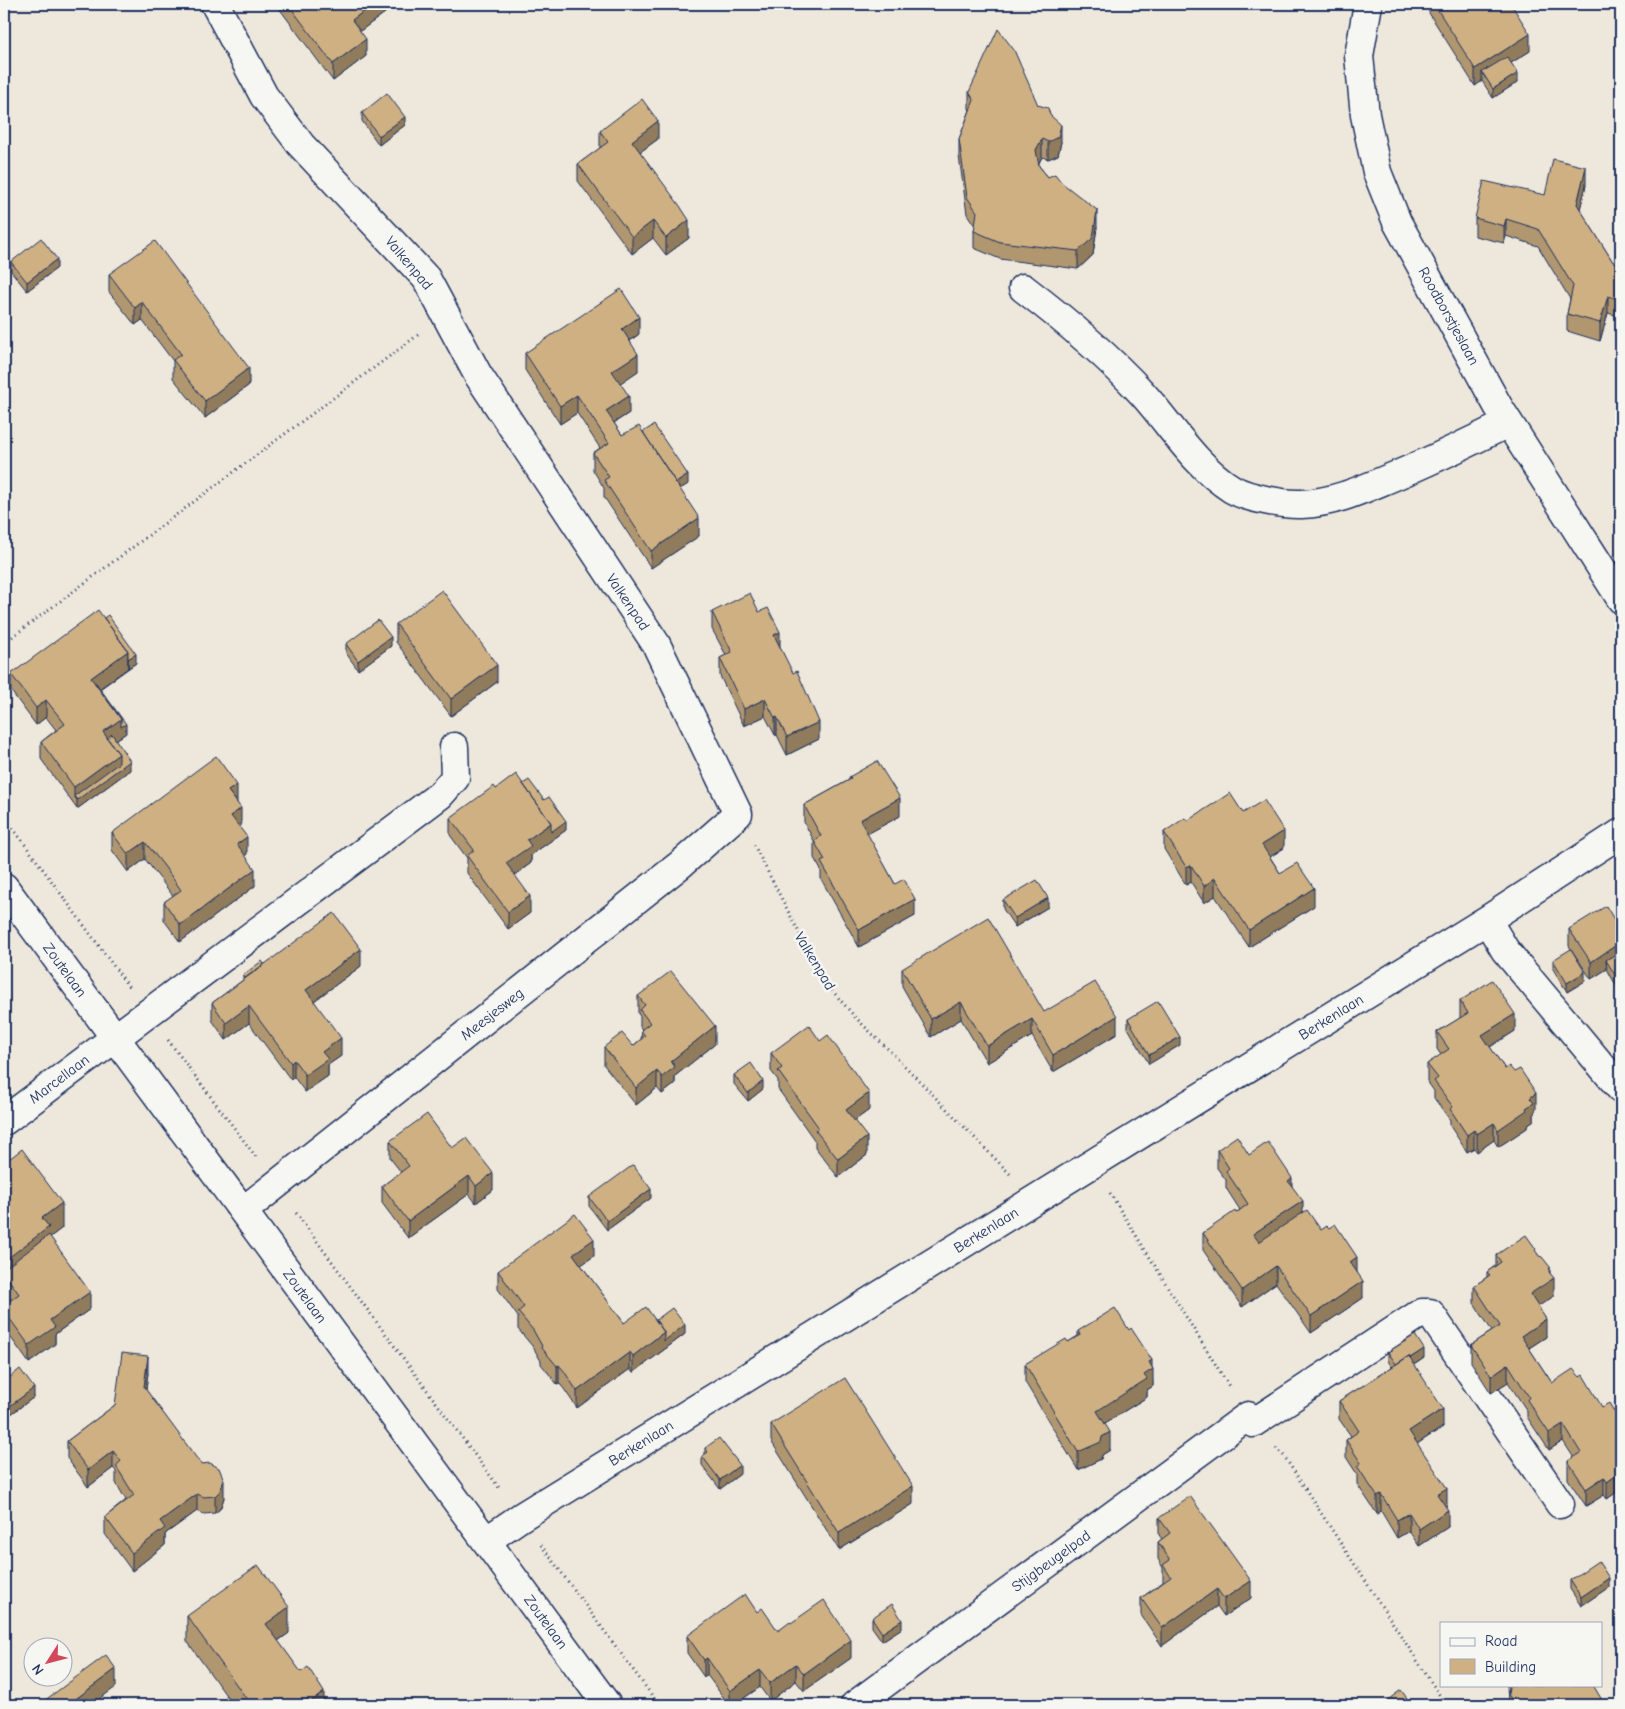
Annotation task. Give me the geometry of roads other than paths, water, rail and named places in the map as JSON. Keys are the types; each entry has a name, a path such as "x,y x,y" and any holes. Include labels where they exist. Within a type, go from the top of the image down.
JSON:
{"street":[{"name":"Valkenpad","path":"215,4 264,96 302,145 426,278 478,375 656,644 738,814"},
{"name":"Roodborstjeslaan","path":"1368,4 1359,56 1365,115 1377,172 1398,222 1508,423 1621,600"},
{"path":"1023,288 1072,326 1117,368 1142,394 1202,465 1234,489 1270,501 1302,504 1335,499 1430,461 1508,423"},
{"name":"Marcellaan","path":"4,1121 440,795 455,778 454,747"},
{"name":"Meesjesweg","path":"243,1211 277,1186 681,864 738,814"},
{"name":"Berkenlaan","path":"486,1541 521,1517 1487,920 1621,833"},
{"name":"Zoutelaan","path":"4,887 607,1705"},
{"path":"1487,920 1505,950 1621,1089"},
{"name":"Stijgbeugelpad","path":"855,1705 1250,1420 1421,1313 1430,1313 1560,1504"}]}
